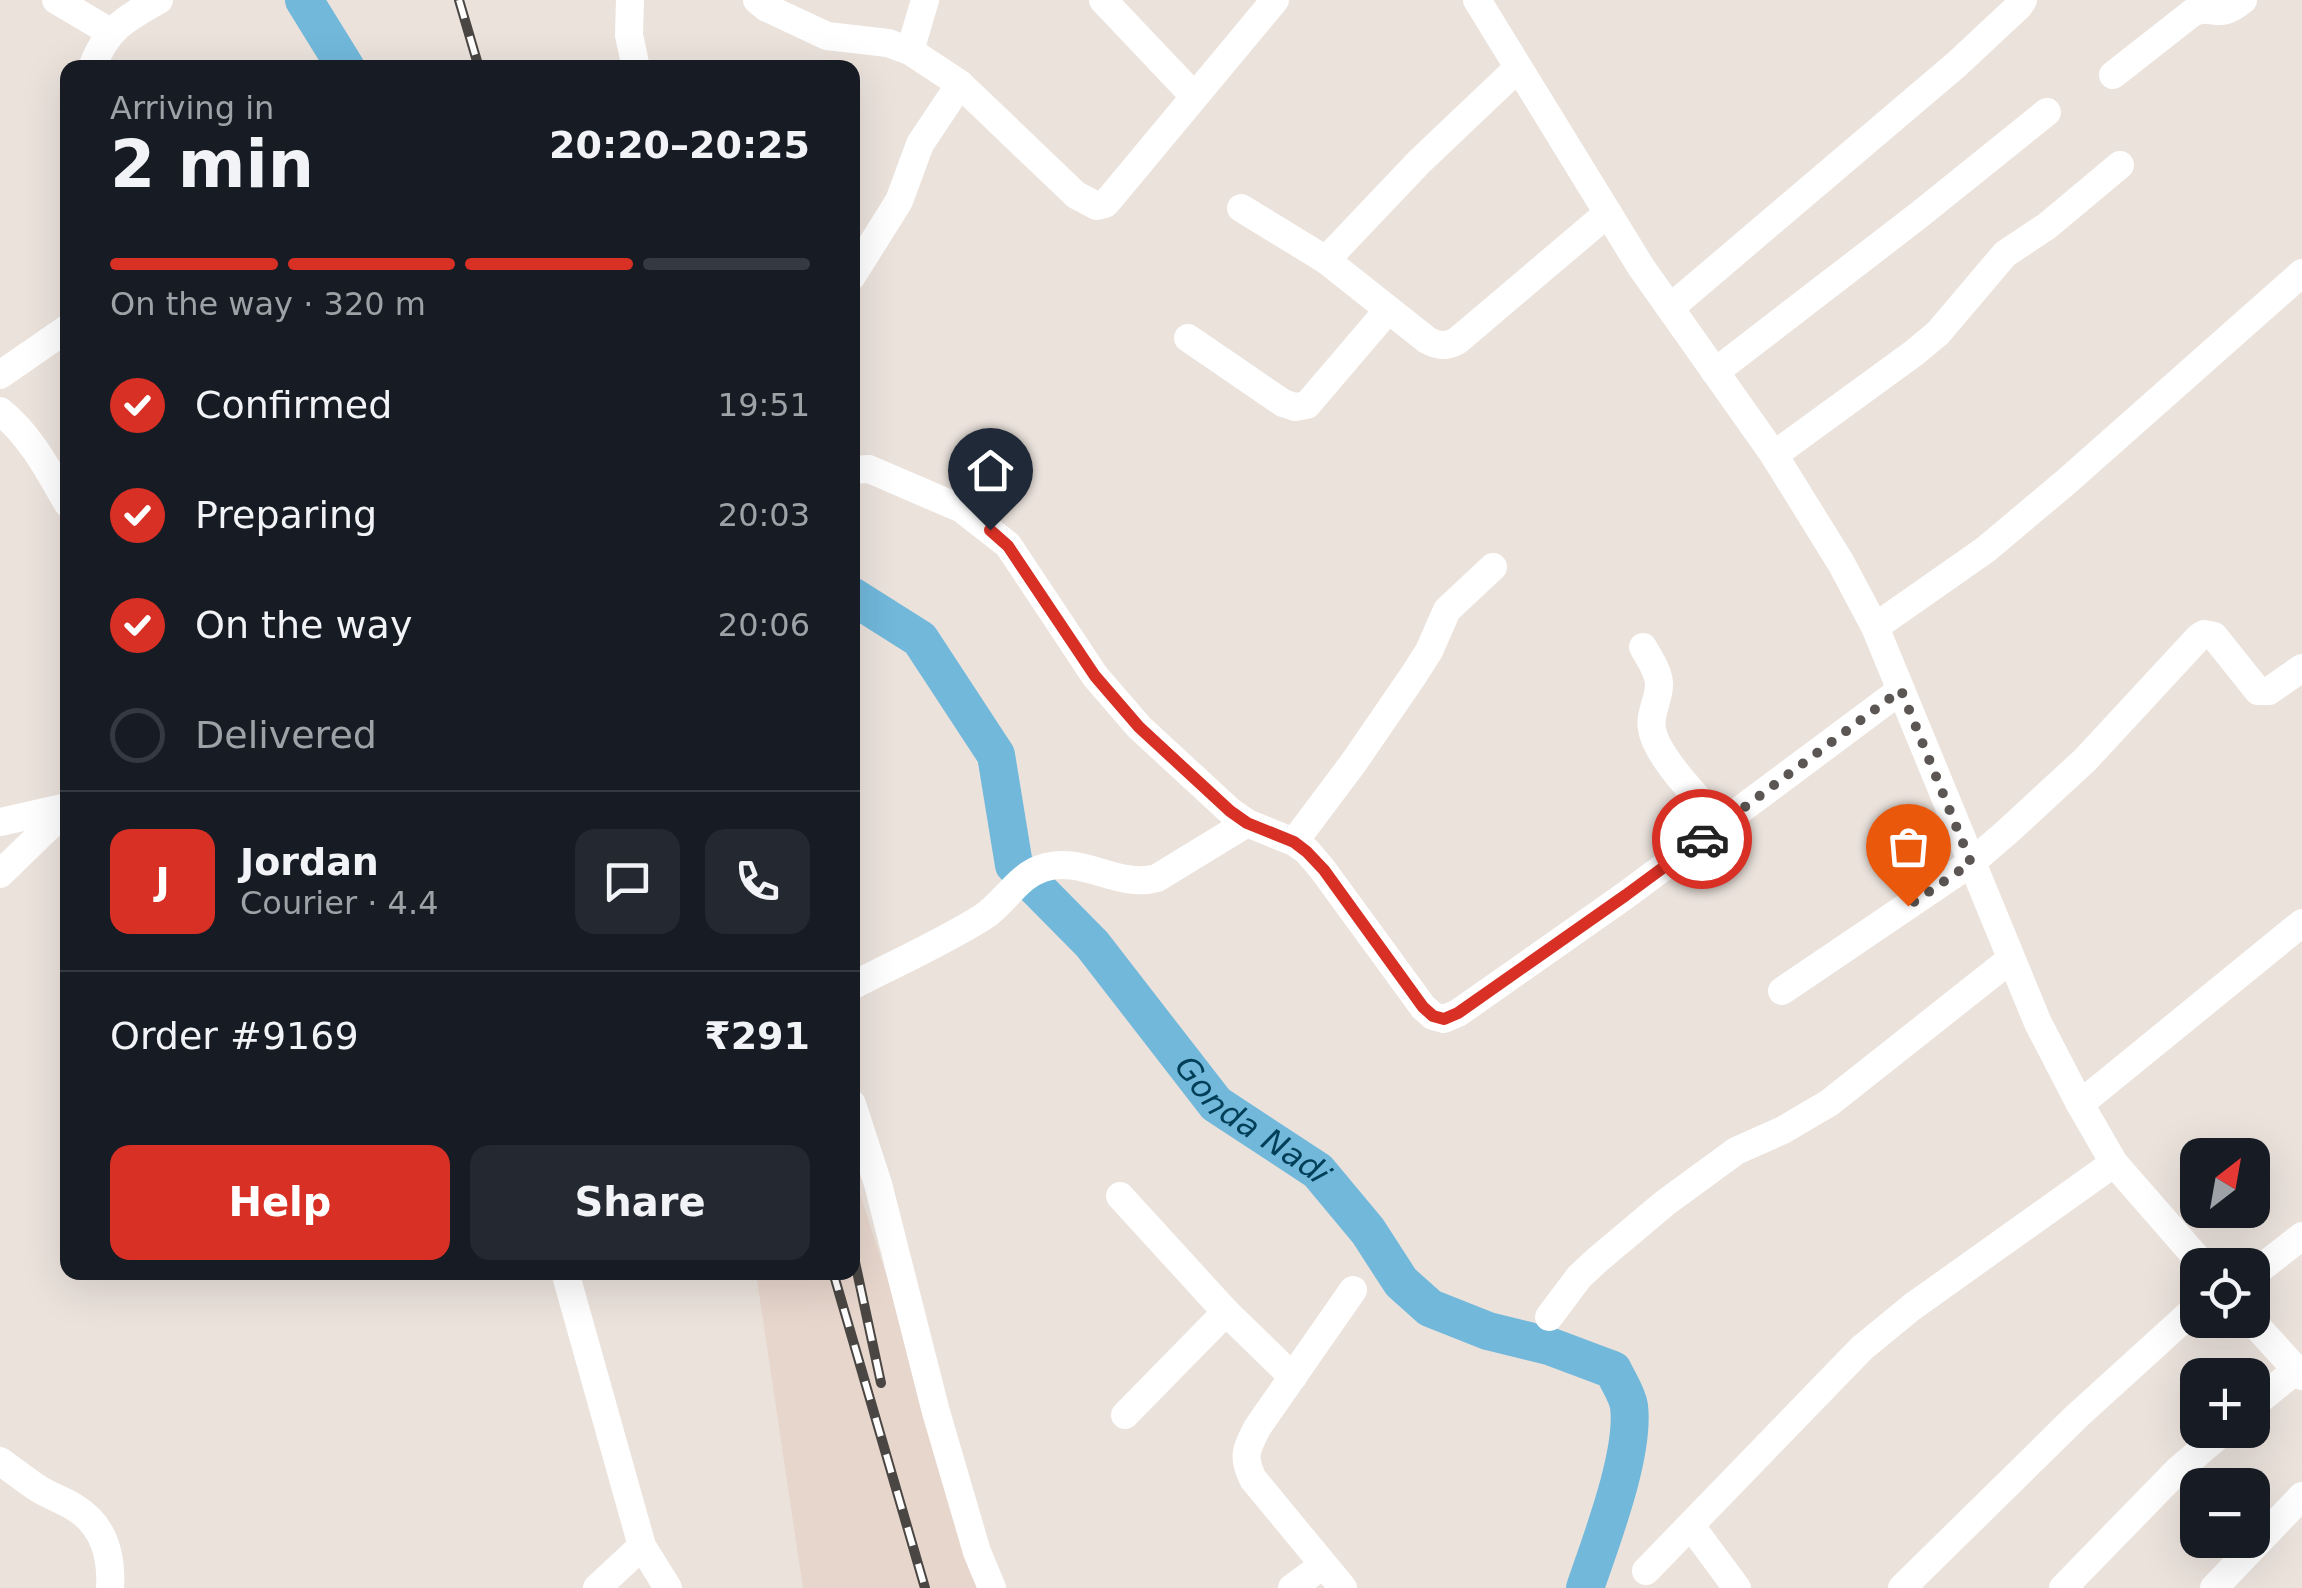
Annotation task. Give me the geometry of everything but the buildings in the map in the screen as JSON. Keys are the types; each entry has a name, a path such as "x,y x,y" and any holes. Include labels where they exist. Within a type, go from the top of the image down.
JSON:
{"street":[{"path":"56,0 110,32"},
{"path":"95,60 110,32 159,0"},
{"path":"630,0 629,35 634,60"},
{"path":"910,52 925,0"},
{"path":"1104,0 1194,96"},
{"path":"765,3 826,36 888,43 910,52 960,84 1076,195 1097,206 1112,196 1275,0"},
{"path":"1477,0 1641,267 1774,455 1841,563 1875,626 2038,1023 2114,1163 2188,1248"},
{"path":"1670,308 1957,64 2024,0"},
{"path":"2112,75 2192,14 2200,10 2228,12 2243,0"},
{"path":"1326,260 1419,162 1518,68"},
{"path":"860,263 899,201 920,144 960,84"},
{"path":"1714,372 2048,112"},
{"path":"1774,455 1914,354 1938,333 2004,254 2047,226 2120,166"},
{"path":"1242,208 1326,260 1427,340 1448,346 1608,214"},
{"path":"1875,626 1984,550 2302,273"},
{"path":"1188,338 1283,403 1295,407 1308,405 1388,310"},
{"path":"0,375 60,333"},
{"path":"0,411 33,444 60,490"},
{"path":"860,470 869,469 962,509 1008,546 1095,676 1139,727 1230,811 1307,852 1423,1007 1444,1019 1580,928 1901,690"},
{"path":"1294,842 1413,676 1448,610 1493,567"},
{"path":"1782,991 1971,863 2085,760 2204,634 2214,636 2262,692 2302,668"},
{"path":"1643,647 1659,686 1650,722 1659,751 1722,824"},
{"path":"0,822 60,809"},
{"path":"0,874 60,815"},
{"path":"860,982 985,916 1023,880 1064,863 1145,881 1247,823"},
{"path":"2080,1104 2302,923"},
{"path":"1549,1317 1596,1260 1665,1203 1736,1151 1829,1103 2010,959"},
{"path":"860,1129 878,1184 936,1412 977,1552 992,1588"},
{"path":"1646,1572 1862,1348 1912,1307 2114,1163"},
{"path":"1120,1196 1226,1312 1292,1377"},
{"path":"2270,1261 2302,1236"},
{"path":"567,1280 642,1546 668,1588"},
{"path":"1344,1588 1253,1479 1246,1464 1246,1450 1256,1428 1353,1290"},
{"path":"1125,1415 1226,1312"},
{"path":"1902,1588 2077,1416 2180,1322"},
{"path":"2268,1338 2299,1373 2270,1393"},
{"path":"2063,1588 2203,1448"},
{"path":"0,1461 40,1490 77,1508 97,1526 107,1546 110,1588"},
{"path":"2214,1588 2302,1496"},
{"path":"1690,1526 1737,1588"},
{"path":"597,1588 642,1546"},
{"path":"1292,1588 1323,1565"}],"shaded area":[{"path":"860,1194 987,1588 803,1588 757,1280 860,1280"}],"waterway":[{"name":"Gonda Nadi","path":"304,0 341,60"},
{"name":"Gonda Nadi","path":"860,601 920,639 996,755 1014,865 1092,944 1216,1104 1318,1171 1368,1231 1401,1282 1430,1308 1488,1331 1549,1346 1613,1370 1629,1406 1627,1448 1585,1588"}],"railway":[{"path":"459,0 477,60"},
{"path":"835,1280 925,1588"},
{"path":"859,1280 881,1383"}],"way so far":[{"path":"1702,839 1901,690 1971,863 1908,906"}],"route":[{"path":"990,530 1008,546 1095,676 1139,727 1230,811 1307,852 1433,1016 1444,1019 1458,1013 1702,839"}]}
